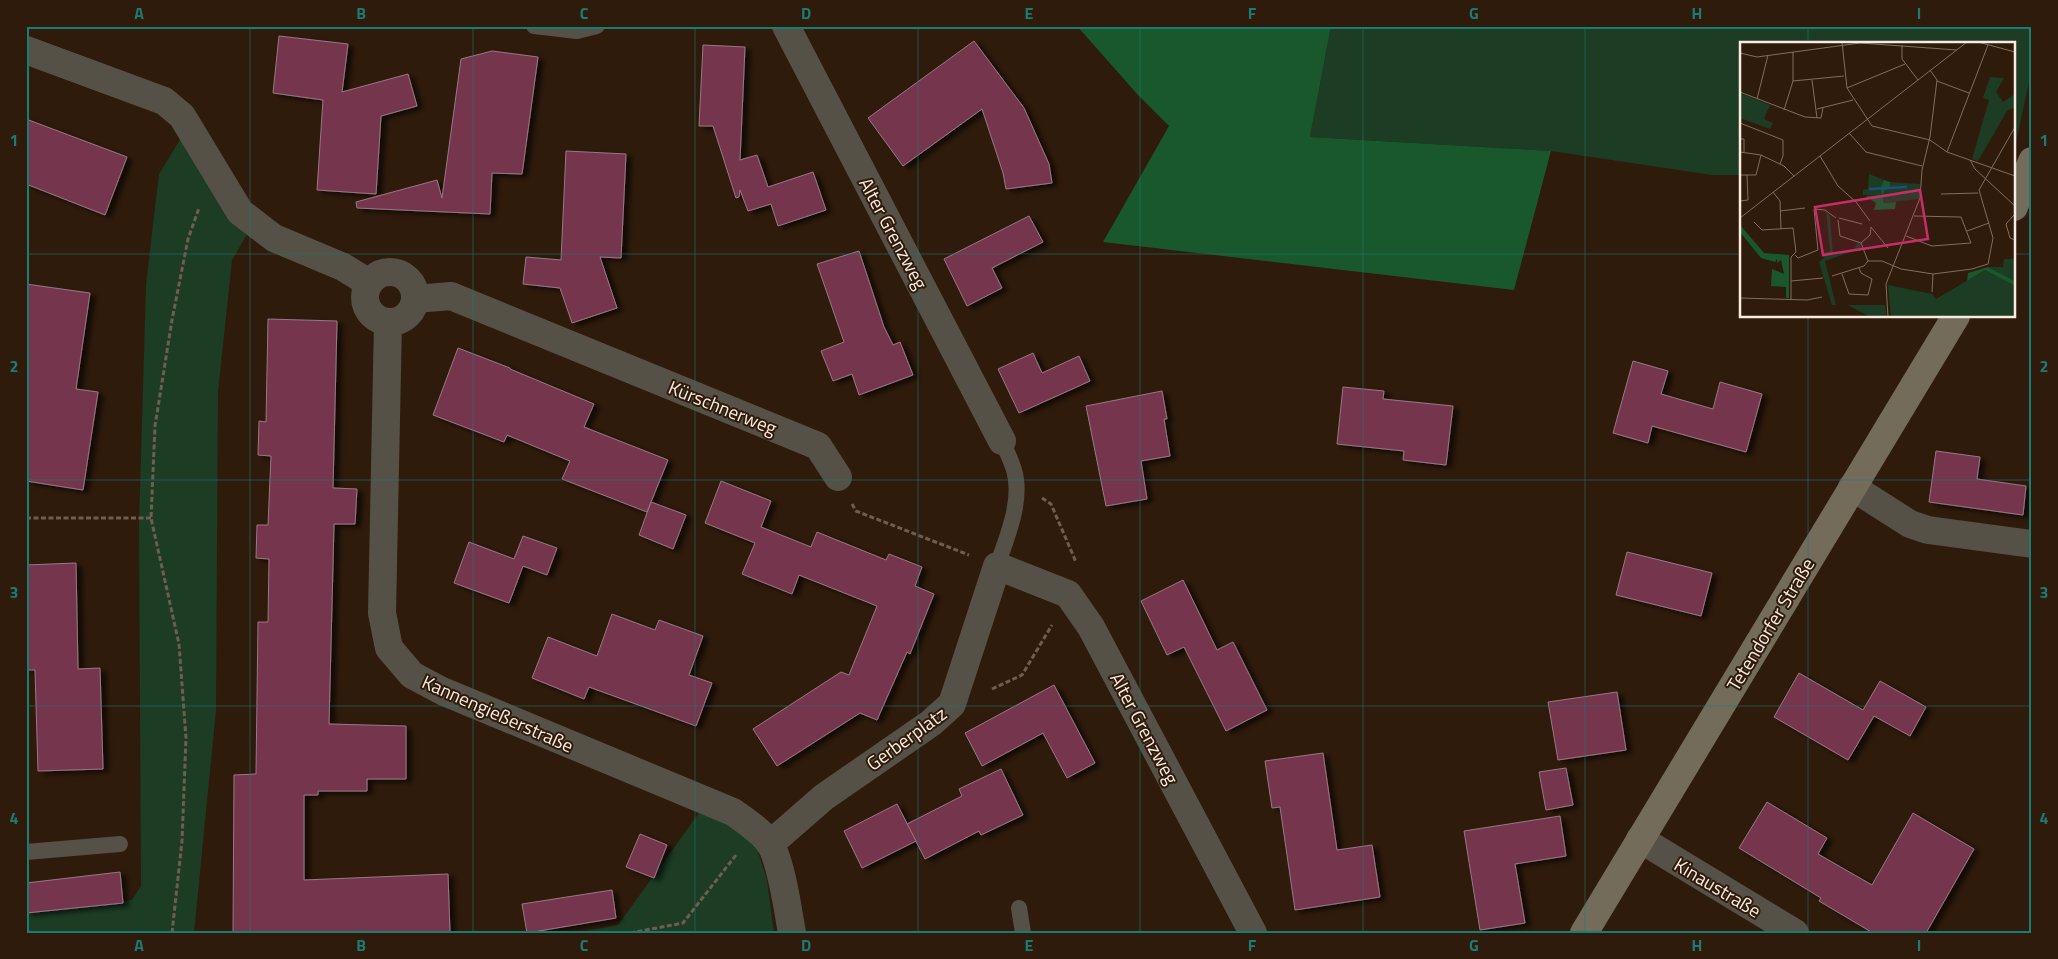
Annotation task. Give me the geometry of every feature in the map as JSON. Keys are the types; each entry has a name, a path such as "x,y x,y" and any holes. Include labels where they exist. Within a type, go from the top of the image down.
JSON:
{"street":[{"name":"Alter Grenzweg","path":"786,26 1002,441"},
{"path":"26,50 164,101 182,116 240,212 274,238 342,267 368,283"},
{"path":"2016,202 2032,161"},
{"path":"386,272 402,274 413,286 415,298 412,310 406,316 400,320 388,322 375,318 369,312 365,304 364,295 368,283 378,274 386,272"},
{"name":"Kürschnerweg","path":"415,298 451,296 818,446 838,476"},
{"name":"Tetendorfer Straße","path":"1584,933 1955,318"},
{"name":"Kannengießerstraße","path":"388,322 382,613 389,648 412,675 442,691 733,812 763,836"},
{"path":"1852,487 1910,524 1928,530 2032,544"},
{"path":"997,566 1068,594"},
{"name":"Gerberplatz","path":"763,836 824,797 931,723 952,704 997,566"},
{"name":"Alter Grenzweg","path":"1068,594 1091,627 1253,933"},
{"path":"763,836 782,877 792,933"},
{"name":"Kinaustraße","path":"1640,840 1795,933"}],"lane":[{"path":"534,26 577,31 597,26"},
{"path":"997,566 1014,508 1017,487 1014,470 1002,441"},
{"path":"26,852 120,844"},
{"path":"1020,908 1024,933"}],"path":[{"path":"172,933 182,841 186,738 179,644 151,518 155,426 172,320 188,239 202,200 220,181"},
{"path":"838,476 856,510 997,566"},
{"path":"957,690 995,689 1022,675 1042,644 1068,594 1076,562 1051,504 1036,493 1017,487"},
{"path":"26,518 151,518"},
{"path":"630,933 683,922 763,836"}],"green space":[{"path":"1077,26 1331,26 1310,137 1551,151 1514,290 1103,242 1169,126 1138,95"},
{"path":"1331,26 2032,26 2032,68 2016,143 2016,42 1740,42 1740,175 1712,175 1551,151 1310,137"},
{"path":"183,135 249,231 232,260 218,392 216,710 194,933 26,933 26,913 132,900 141,886 139,524 146,285 159,174"},
{"path":"699,813 733,825 756,845 767,880 774,933 574,933 618,925"}],"building":[{"path":"279,36 348,44 342,92 408,74 417,106 381,116 376,194 317,190 323,100 273,93"},
{"path":"974,41 1024,108 1049,164 1052,183 1006,189 1003,173 982,109 903,166 868,118"},
{"path":"703,45 745,47 740,160 757,155 768,187 813,172 826,210 778,226 771,204 748,211 740,190 739,197 736,198 713,126 699,126"},
{"path":"492,51 538,57 522,174 492,173 490,214 357,208 356,202 437,180 442,198 461,59"},
{"path":"26,119 127,157 105,215 26,184"},
{"path":"566,151 626,154 621,258 600,257 617,308 572,323 560,288 523,284 526,257 561,260"},
{"path":"1029,216 1043,242 992,268 1002,288 967,306 944,259"},
{"path":"859,251 884,327 893,345 900,342 913,375 859,395 852,374 833,381 821,351 844,342 817,264"},
{"path":"26,284 90,293 76,389 98,392 83,490 26,481"},
{"path":"268,319 337,321 333,488 357,489 355,524 334,524 329,724 406,726 406,779 367,779 367,791 318,791 318,795 304,795 304,880 448,874 450,933 233,933 234,775 256,774 258,622 268,622 269,559 256,558 257,525 268,525 271,456 258,455 259,421 266,422"},
{"path":"458,348 594,404 584,427 668,460 647,512 562,479 570,461 507,435 504,442 433,415"},
{"path":"1033,353 1042,373 1079,356 1090,381 1019,413 998,369"},
{"path":"1633,361 1668,371 1661,394 1713,409 1720,382 1762,394 1746,452 1652,426 1648,443 1613,433"},
{"path":"1343,387 1384,391 1383,399 1453,406 1446,465 1403,460 1404,451 1337,444"},
{"path":"1162,391 1167,419 1164,419 1170,456 1141,461 1147,499 1106,506 1086,406"},
{"path":"1936,451 1980,457 1977,479 2026,486 2023,515 1929,502"},
{"path":"721,481 771,501 761,527 811,547 817,532 886,560 889,554 922,567 915,586 934,594 910,654 907,652 877,720 860,713 777,766 753,729 841,672 849,675 877,606 799,575 792,594 742,574 755,543 705,523"},
{"path":"651,502 686,515 673,549 639,535"},
{"path":"523,536 557,548 547,575 523,566 509,603 454,583 469,542 514,559"},
{"path":"1627,552 1712,573 1701,616 1616,595"},
{"path":"76,563 78,669 100,668 103,769 38,771 35,670 26,670 26,565"},
{"path":"1183,580 1217,650 1233,642 1267,710 1226,731 1184,647 1167,655 1141,601"},
{"path":"612,614 655,630 659,620 703,636 689,675 712,683 696,726 589,687 584,699 532,678 548,637 597,656"},
{"path":"1799,673 1863,710 1880,681 1926,707 1910,736 1874,716 1848,760 1774,717"},
{"path":"1054,685 1095,763 1067,778 1043,733 982,766 965,733"},
{"path":"1617,692 1626,750 1558,760 1548,702"},
{"path":"1323,753 1337,850 1372,845 1380,897 1295,910 1280,807 1272,808 1265,761"},
{"path":"1566,768 1573,805 1546,810 1539,772"},
{"path":"1001,769 1023,815 981,835 979,831 925,859 907,824 962,796 959,789"},
{"path":"1767,802 1827,838 1818,854 1872,885 1913,813 1974,849 1926,933 1873,933 1819,901 1821,898 1739,848"},
{"path":"897,804 916,841 862,868 844,831"},
{"path":"1560,816 1566,856 1515,864 1525,923 1480,930 1464,831"},
{"path":"640,834 667,845 654,878 626,867"},
{"path":"120,872 123,903 26,913 26,883"},
{"path":"612,890 616,918 527,933 522,904"}]}
